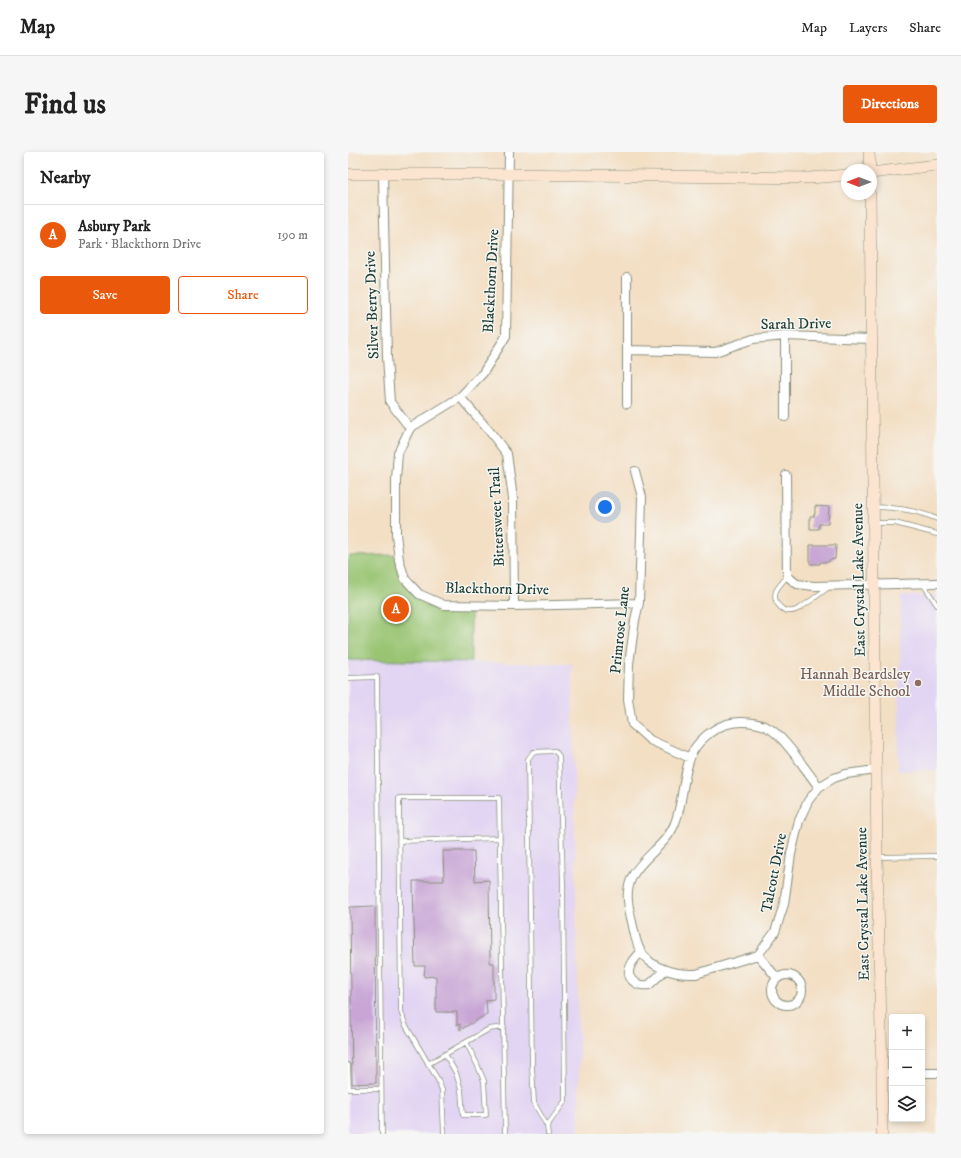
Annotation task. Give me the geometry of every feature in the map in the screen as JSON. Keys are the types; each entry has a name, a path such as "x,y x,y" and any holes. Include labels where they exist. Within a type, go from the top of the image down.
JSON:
{"street":[{"name":"Blackthorn Drive","path":"509,152 506,336 483,373 460,397 410,428 398,452 396,480 396,534 399,560 405,579 419,594 444,605 514,606 639,603"},
{"path":"870,152 870,164"},
{"path":"877,172 937,165"},
{"path":"348,174 509,174 810,178 841,175"},
{"name":"Silver Berry Drive","path":"382,174 387,357 390,402 410,428"},
{"name":"East Crystal Lake Avenue","path":"870,200 877,857 887,1073 882,1134"},
{"path":"627,277 627,404"},
{"path":"785,336 785,417"},
{"name":"Sarah Drive","path":"628,350 715,352 753,339 785,336 872,339"},
{"name":"Bittersweet Trail","path":"460,397 507,454 512,498 514,606"},
{"name":"Primrose Lane","path":"635,471 642,497 639,603 629,664 628,699 632,724 650,740 690,758"},
{"path":"786,476 787,576 797,584 814,586 937,583"},
{"path":"778,978 758,955 696,974 665,970 652,962 641,952 637,943 628,904 628,888 635,872 665,839 674,825 690,758 697,745 713,730 721,726 735,722 761,725 772,730 779,736 819,787 834,778 846,774 876,770"},
{"name":"Talcott Drive","path":"758,955 775,932 784,904 791,854 799,821 808,801 819,787"},
{"path":"641,952 632,962 629,970 630,977 635,983 649,985 665,970"},
{"path":"925,1073 937,1073"}],"lane":[{"path":"873,507 892,507 912,510 937,519"},
{"path":"874,523 895,523 937,534"},
{"path":"787,576 776,590 775,598 778,606 785,610 795,611 832,585"},
{"path":"923,583 937,605"},
{"path":"348,678 377,677 382,1134"},
{"path":"547,1126 565,1101 562,814 559,756 554,751 533,752 528,759 532,1066 534,1103 547,1126 548,1134"},
{"path":"444,1134 442,1090 438,1080 405,1024 401,1011 399,798 499,798 505,1134"},
{"path":"399,841 500,838"},
{"path":"877,857 937,856"},
{"path":"428,1064 489,1029 504,1027"},
{"path":"445,1054 456,1073 463,1115 486,1115 484,1081 466,1042"},
{"path":"348,1065 348,1089 381,1089"}],"shaded area":[{"name":"Hannah Beardsley Middle School","path":"937,595 937,770 898,771 901,596"},
{"path":"348,660 572,664 579,1053 579,1134 348,1134"}],"green space":[{"path":"394,555 417,596 437,607 451,612 471,612 471,662 348,660 348,556"}],"building":[{"path":"815,506 829,507 828,524 819,524 819,529 810,529 810,516 814,516 815,514"},
{"path":"810,545 836,545 835,559 829,560 829,562 820,562 820,564 810,564"},
{"path":"443,851 474,851 475,881 489,880 490,963 494,963 494,999 486,1000 487,1014 460,1030 460,1024 457,1025 457,1012 436,1012 436,976 424,977 425,966 415,966 413,881 444,881"},
{"path":"375,906 376,1083 352,1084 350,907"}],"place":[{"name":"Asbury Park","path":"396,609"},
{"name":"Hannah Beardsley Middle School","path":"918,683"}]}
